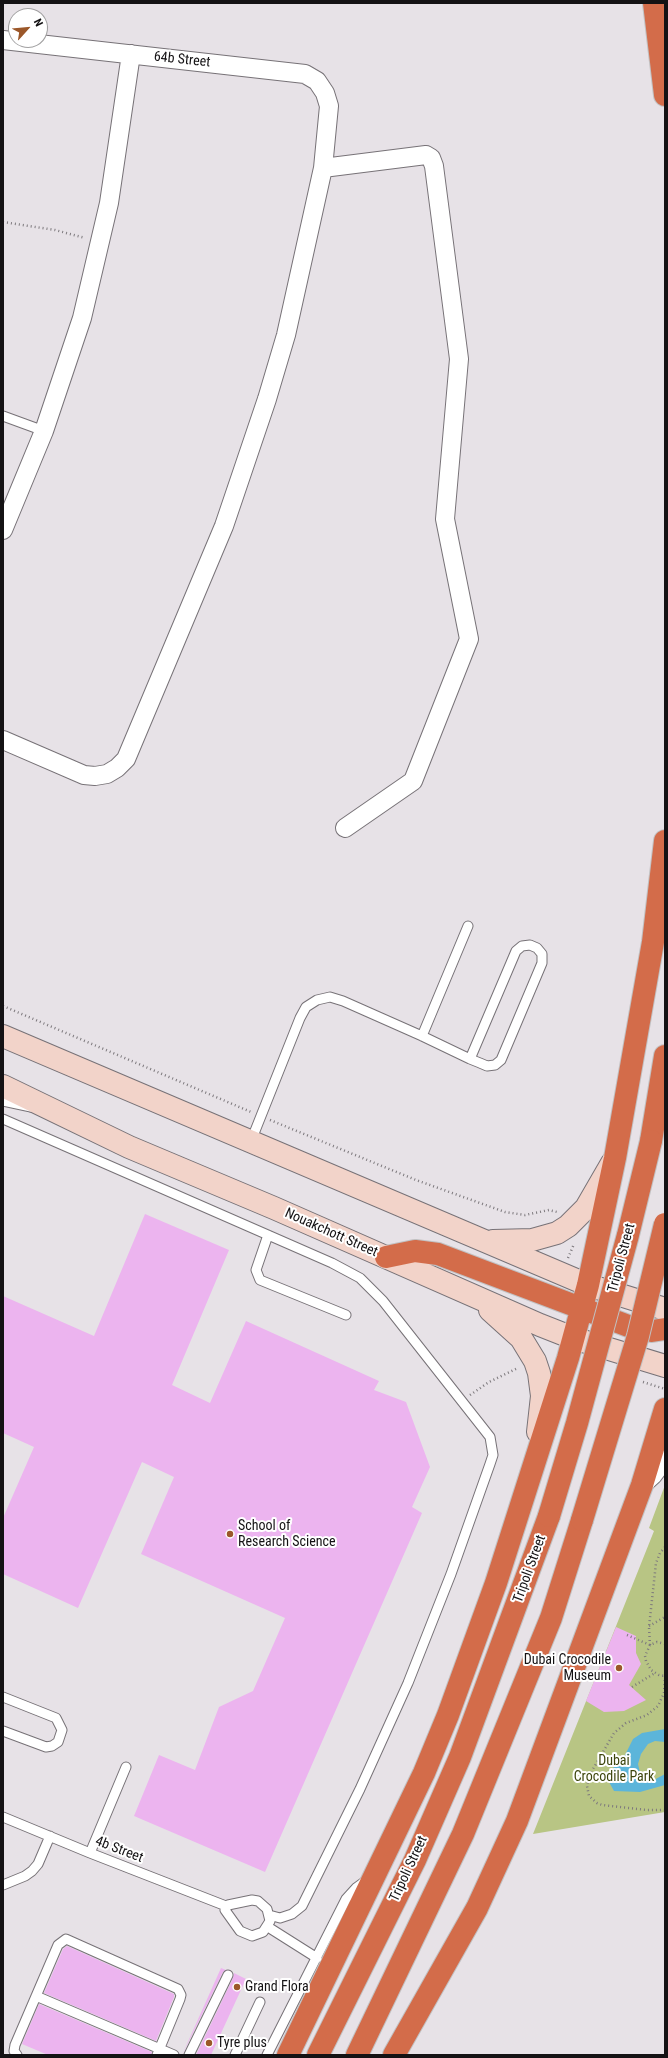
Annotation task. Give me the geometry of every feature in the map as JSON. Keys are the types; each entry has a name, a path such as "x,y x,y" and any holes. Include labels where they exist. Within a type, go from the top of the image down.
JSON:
{"highway":[{"path":"654,3 665,95"},
{"path":"288,2055 424,1773 457,1693 496,1582 582,1308 615,1158 653,942 665,841"},
{"name":"Tripoli Street","path":"318,2055 415,1860 460,1757 549,1516 590,1378 628,1235 651,1141 665,1056"},
{"path":"357,2055 463,1834 551,1618 638,1336 665,1224"},
{"path":"386,1257 416,1252 438,1254 641,1330 652,1331 665,1329"},
{"path":"394,2055 473,1915 517,1821 642,1485 665,1409"}],"street":[{"name":"64b Street","path":"3,40 305,74 317,81 325,92 329,106 323,168 286,335 246,463 205,573 126,759 117,768 107,774 95,776 84,775 3,740"},
{"path":"3,530 44,431 80,326 101,242 118,149 131,54"},
{"path":"323,168 426,156 431,158 434,166 459,359 444,519 469,639 413,781 345,828"},
{"path":"3,1036 588,1285 665,1309"},
{"name":"Nouakchott Street","path":"3,1086 130,1147 572,1338 665,1366"},
{"path":"486,1241 532,1240 557,1232 568,1226 586,1208 615,1158"},
{"path":"472,1295 516,1333 529,1350 535,1361 539,1374 542,1396 534,1461"},
{"path":"642,1485 653,1475 665,1460"}],"lane":[{"path":"3,416 44,431"},
{"path":"422,1036 468,926"},
{"path":"251,1141 300,1018 306,1007 317,1000 330,997 343,1001 470,1059 487,1066 495,1065 501,1060 542,963 542,954 537,948 530,945 522,946 516,951 470,1059"},
{"path":"3,1101 23,1107 43,1106"},
{"path":"3,1119 268,1235 346,1270 360,1278 383,1301 490,1437 493,1455 451,1574 404,1690 360,1789 302,1906 292,1914 280,1918 270,1915"},
{"path":"268,1235 256,1270 260,1280 346,1315"},
{"path":"3,1696 56,1718 62,1730 58,1742 52,1746 46,1747 3,1731"},
{"path":"90,1853 126,1767"},
{"name":"4b Street","path":"3,1817 226,1906"},
{"path":"3,1885 25,1876 32,1871 38,1864 50,1836"},
{"path":"267,2055 351,1893 361,1883 376,1874"},
{"path":"247,1901 258,1901 267,1909 270,1915 268,1928 258,1935 246,1935 227,1914 226,1906 247,1901"},
{"path":"268,1928 316,1958"},
{"path":"18,2055 14,2051 15,2045 36,1996 60,1942 69,1940 178,1989 181,1995 180,1999 158,2052"},
{"path":"189,2055 228,1975"},
{"path":"36,1996 158,2052 174,2055"},
{"path":"235,2055 260,2002"}],"path":[{"path":"3,222 55,230 101,242"},
{"path":"3,1006 260,1116 416,1180 505,1212 525,1215 549,1210 555,1211 560,1214 568,1226"},
{"path":"462,1401 489,1382 535,1361"},
{"path":"655,1674 646,1661 646,1652 650,1645 649,1627 656,1563 660,1553 665,1547"},
{"path":"649,1627 665,1617"},
{"path":"627,1635 650,1645 658,1642 665,1644"},
{"path":"632,1687 655,1674 665,1676 664,1693 658,1706 647,1715 626,1723 614,1734 589,1776 587,1786 589,1796 597,1803 602,1805 647,1810 665,1810"}],"green space":[{"name":"Dubai Crocodile Park","path":"665,1485 665,1812 533,1834 654,1531 649,1528"}],"water":[{"path":"665,1729 665,1742 655,1741 648,1744 641,1754 638,1764 641,1777 648,1781 652,1781 665,1774 665,1785 640,1792 614,1791 609,1782 609,1776 616,1763 622,1761 633,1739 642,1733"}],"building":[{"path":"145,1214 229,1250 172,1385 210,1403 246,1321 379,1381 374,1390 406,1402 430,1467 412,1507 422,1513 265,1872 134,1816 159,1755 195,1770 219,1707 253,1691 285,1618 141,1554 174,1477 142,1462 78,1608 3,1574 3,1518 34,1447 3,1433 3,1296 94,1336"},
{"name":"Dubai Crocodile Museum","path":"616,1627 636,1636 636,1653 641,1664 629,1685 646,1700 624,1711 604,1712 586,1701"},
{"path":"67,1946 174,1994 156,2041 44,1993 63,1949"},
{"path":"221,1968 226,1970 223,1972 182,2055"},
{"path":"234,1973 246,1979 211,2055 196,2055 233,1978"},
{"path":"39,2004 152,2052 151,2055 48,2055 22,2044"}],"place":[{"name":"School of Research Science","path":"230,1534"},
{"name":"Dubai Crocodile Museum","path":"619,1668"},
{"name":"Grand Flora","path":"237,1987"},
{"name":"Tyre plus","path":"209,2043"}]}
